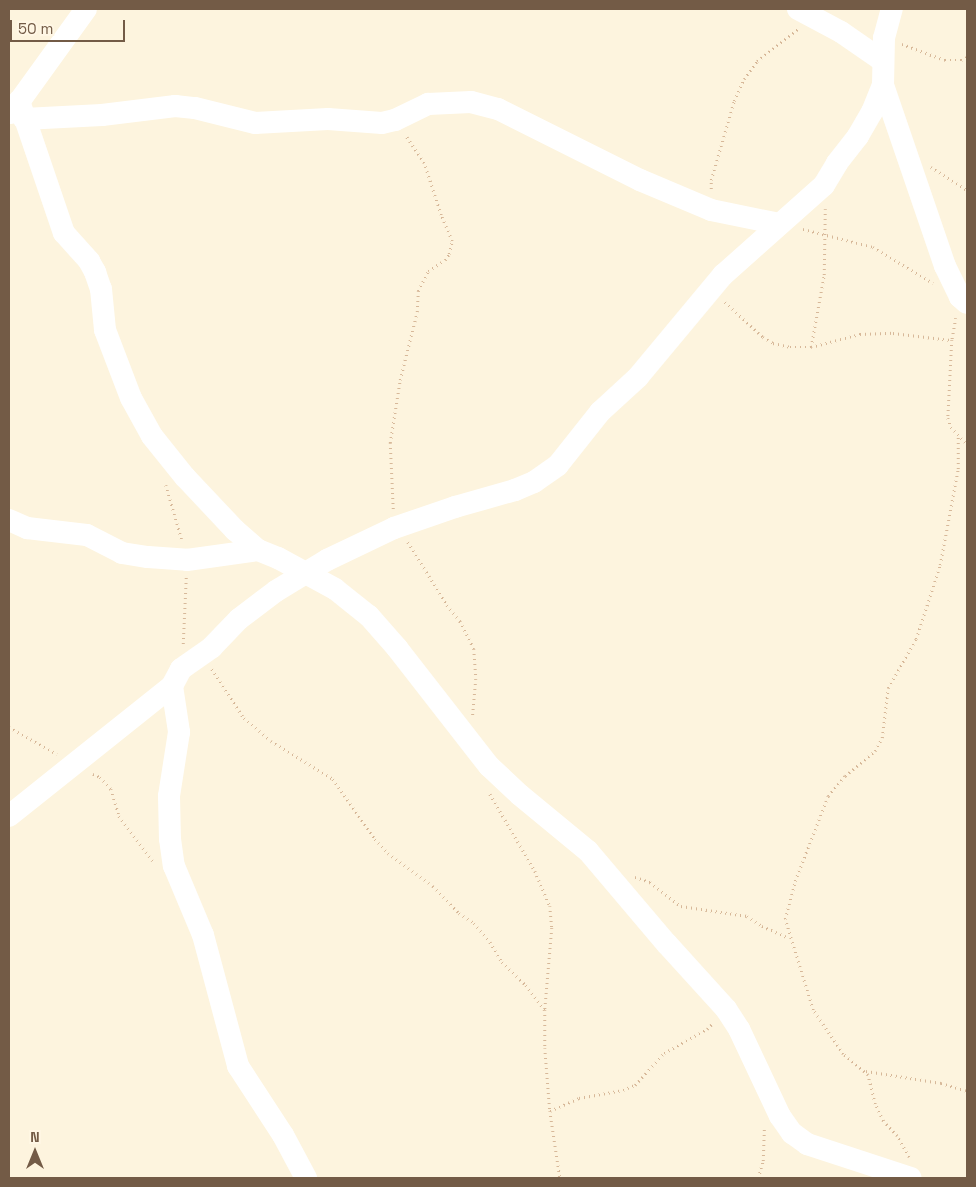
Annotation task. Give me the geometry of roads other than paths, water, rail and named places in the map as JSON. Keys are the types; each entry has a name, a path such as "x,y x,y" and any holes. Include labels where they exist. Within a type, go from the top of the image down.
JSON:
{"street":[{"path":"17,112 86,9"},
{"path":"892,9 884,38 883,85 945,266 964,300"},
{"path":"806,13 883,61"},
{"path":"9,816 31,800 177,677 212,647 239,619 304,573 396,527 455,507 515,490 548,474 558,465 612,399 628,387 650,362 723,275 824,185 837,163 858,136 872,112 883,85"},
{"path":"17,112 102,115 175,106 195,108 255,123 328,119 382,123 395,120 428,104 471,102 498,109 640,180 711,210 780,224"},
{"path":"17,112 64,233 89,261 95,272 100,289 105,330 131,398 152,436 185,477 235,530 258,550 278,558 335,589 370,616 398,648 489,766 520,795 588,851 726,1009 739,1029 780,1116 792,1133 807,1144 911,1171"},
{"path":"9,520 28,528 86,535 122,553 187,560 258,550"},
{"path":"177,677 179,732 169,796 170,839 174,866 203,935 238,1066 283,1135 306,1178"}]}
